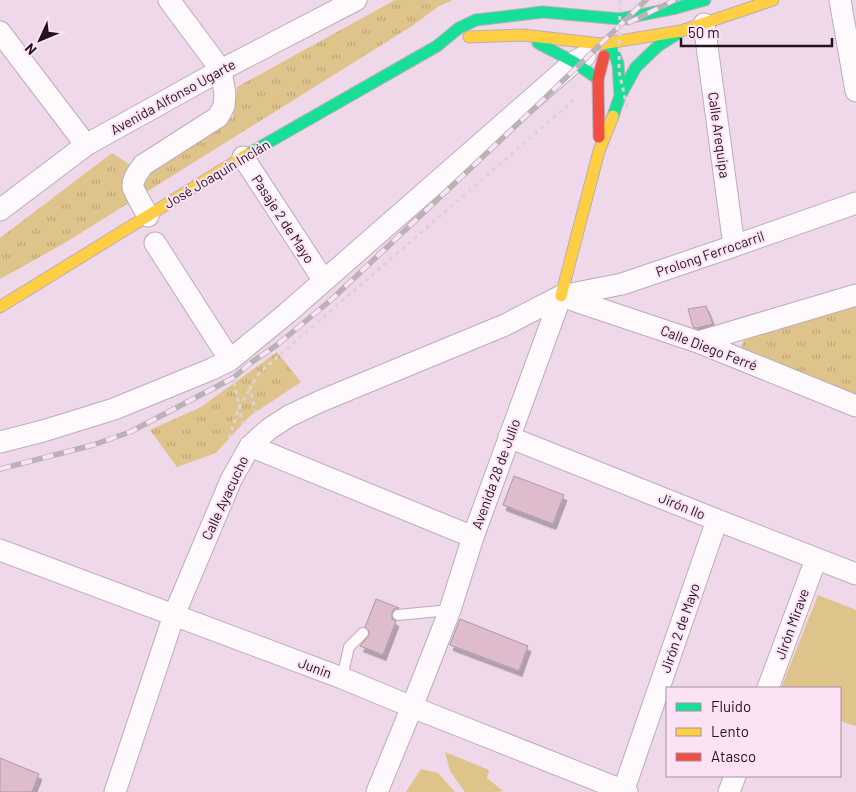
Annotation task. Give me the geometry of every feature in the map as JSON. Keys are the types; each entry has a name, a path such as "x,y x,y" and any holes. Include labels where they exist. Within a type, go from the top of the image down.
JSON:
{"main road":[{"name":"José Joaquín Inclán","path":"0,307 243,157 437,46 459,28 476,20 543,12 676,8 705,0"},
{"path":"620,96 636,67 658,46 681,31 774,0"},
{"name":"Avenida 28 de Julio","path":"600,152 598,79 610,32 620,10"},
{"name":"José Joaquín Inclán","path":"437,46 467,37 523,35 601,44 681,31"},
{"path":"523,35 574,62 598,79"},
{"name":"Avenida 28 de Julio","path":"561,296 600,152 620,96 618,64 607,43"}],"street":[{"path":"148,216 133,186 138,171 143,165 218,117 224,106 225,94 221,70 169,0"},
{"name":"Avenida Alfonso Ugarte","path":"0,210 86,145 221,70 356,0"},
{"path":"620,10 635,0"},
{"path":"840,0 856,91"},
{"name":"Calle Arequipa","path":"704,24 734,246"},
{"path":"0,32 86,145"},
{"path":"0,442 114,409 230,360 286,314 574,62 607,43"},
{"name":"Pasaje 2 de Mayo","path":"243,157 324,281"},
{"name":"Prolong Ferrocarril","path":"561,296 622,284 856,203"},
{"path":"155,243 230,360"},
{"name":"Calle Ayacucho","path":"115,792 174,615 231,480 256,441 269,429 289,416 505,325 561,296"},
{"name":"Calle Diego Ferré","path":"561,296 698,342 856,406"},
{"name":"Avenida 28 de Julio","path":"377,792 450,610 473,536 561,296"},
{"path":"698,342 856,296"},
{"name":"Jirón Ilo","path":"509,437 856,574"},
{"path":"256,441 473,536"},
{"name":"Jirón 2 de Mayo","path":"624,792 717,520"},
{"name":"Junin","path":"0,550 342,678 624,792"},
{"name":"Jirón Mirave","path":"768,687 816,559"},
{"path":"729,792 735,777"}],"lane":[{"path":"398,615 450,610"},
{"path":"342,678 349,646 363,633"}],"path":[{"path":"620,10 619,71 627,107"},
{"path":"256,441 250,388 259,373 598,79"},
{"path":"568,106 573,104"},
{"path":"230,360 239,408 256,441"}],"green space":[{"path":"395,0 453,0 439,6 412,26 63,244 0,279 0,238 112,153 141,172 233,117 237,87"},
{"path":"856,304 856,396 741,347 745,337"},
{"path":"277,352 301,382 250,416 216,453 177,467 150,430 201,407"},
{"path":"818,595 856,610 856,726 841,721 841,687 781,687"},
{"path":"445,752 489,770 487,778 503,791 465,792 450,771"},
{"path":"421,769 438,773 455,792 406,792"}],"building":[{"path":"706,306 713,324 693,327 688,309"},
{"path":"514,476 564,495 553,524 503,505"},
{"path":"376,599 399,608 394,609 392,613 392,619 396,621 383,655 360,646 369,635 369,631 365,627"},
{"path":"460,619 528,646 519,671 450,645"},
{"path":"0,758 39,774 32,792 0,792"}],"railway":[{"path":"0,469 93,445 130,432 233,378 277,345 331,300 646,0"},
{"path":"628,23 675,0"}],"traffic: fast":[{"path":"248,154 437,46 459,28 476,20 543,12 620,19 705,0"},
{"path":"620,96 636,67 658,46 677,34"},
{"path":"538,43 574,62 598,79"},
{"path":"607,43 614,53 618,64 620,96 613,116"}],"traffic: slow":[{"path":"469,37 523,35 601,44 681,31 773,0"},
{"path":"561,296 599,151 613,116"},
{"path":"0,307 248,154"}],"traffic: jam":[{"path":"599,137 598,79 604,56"}]}
